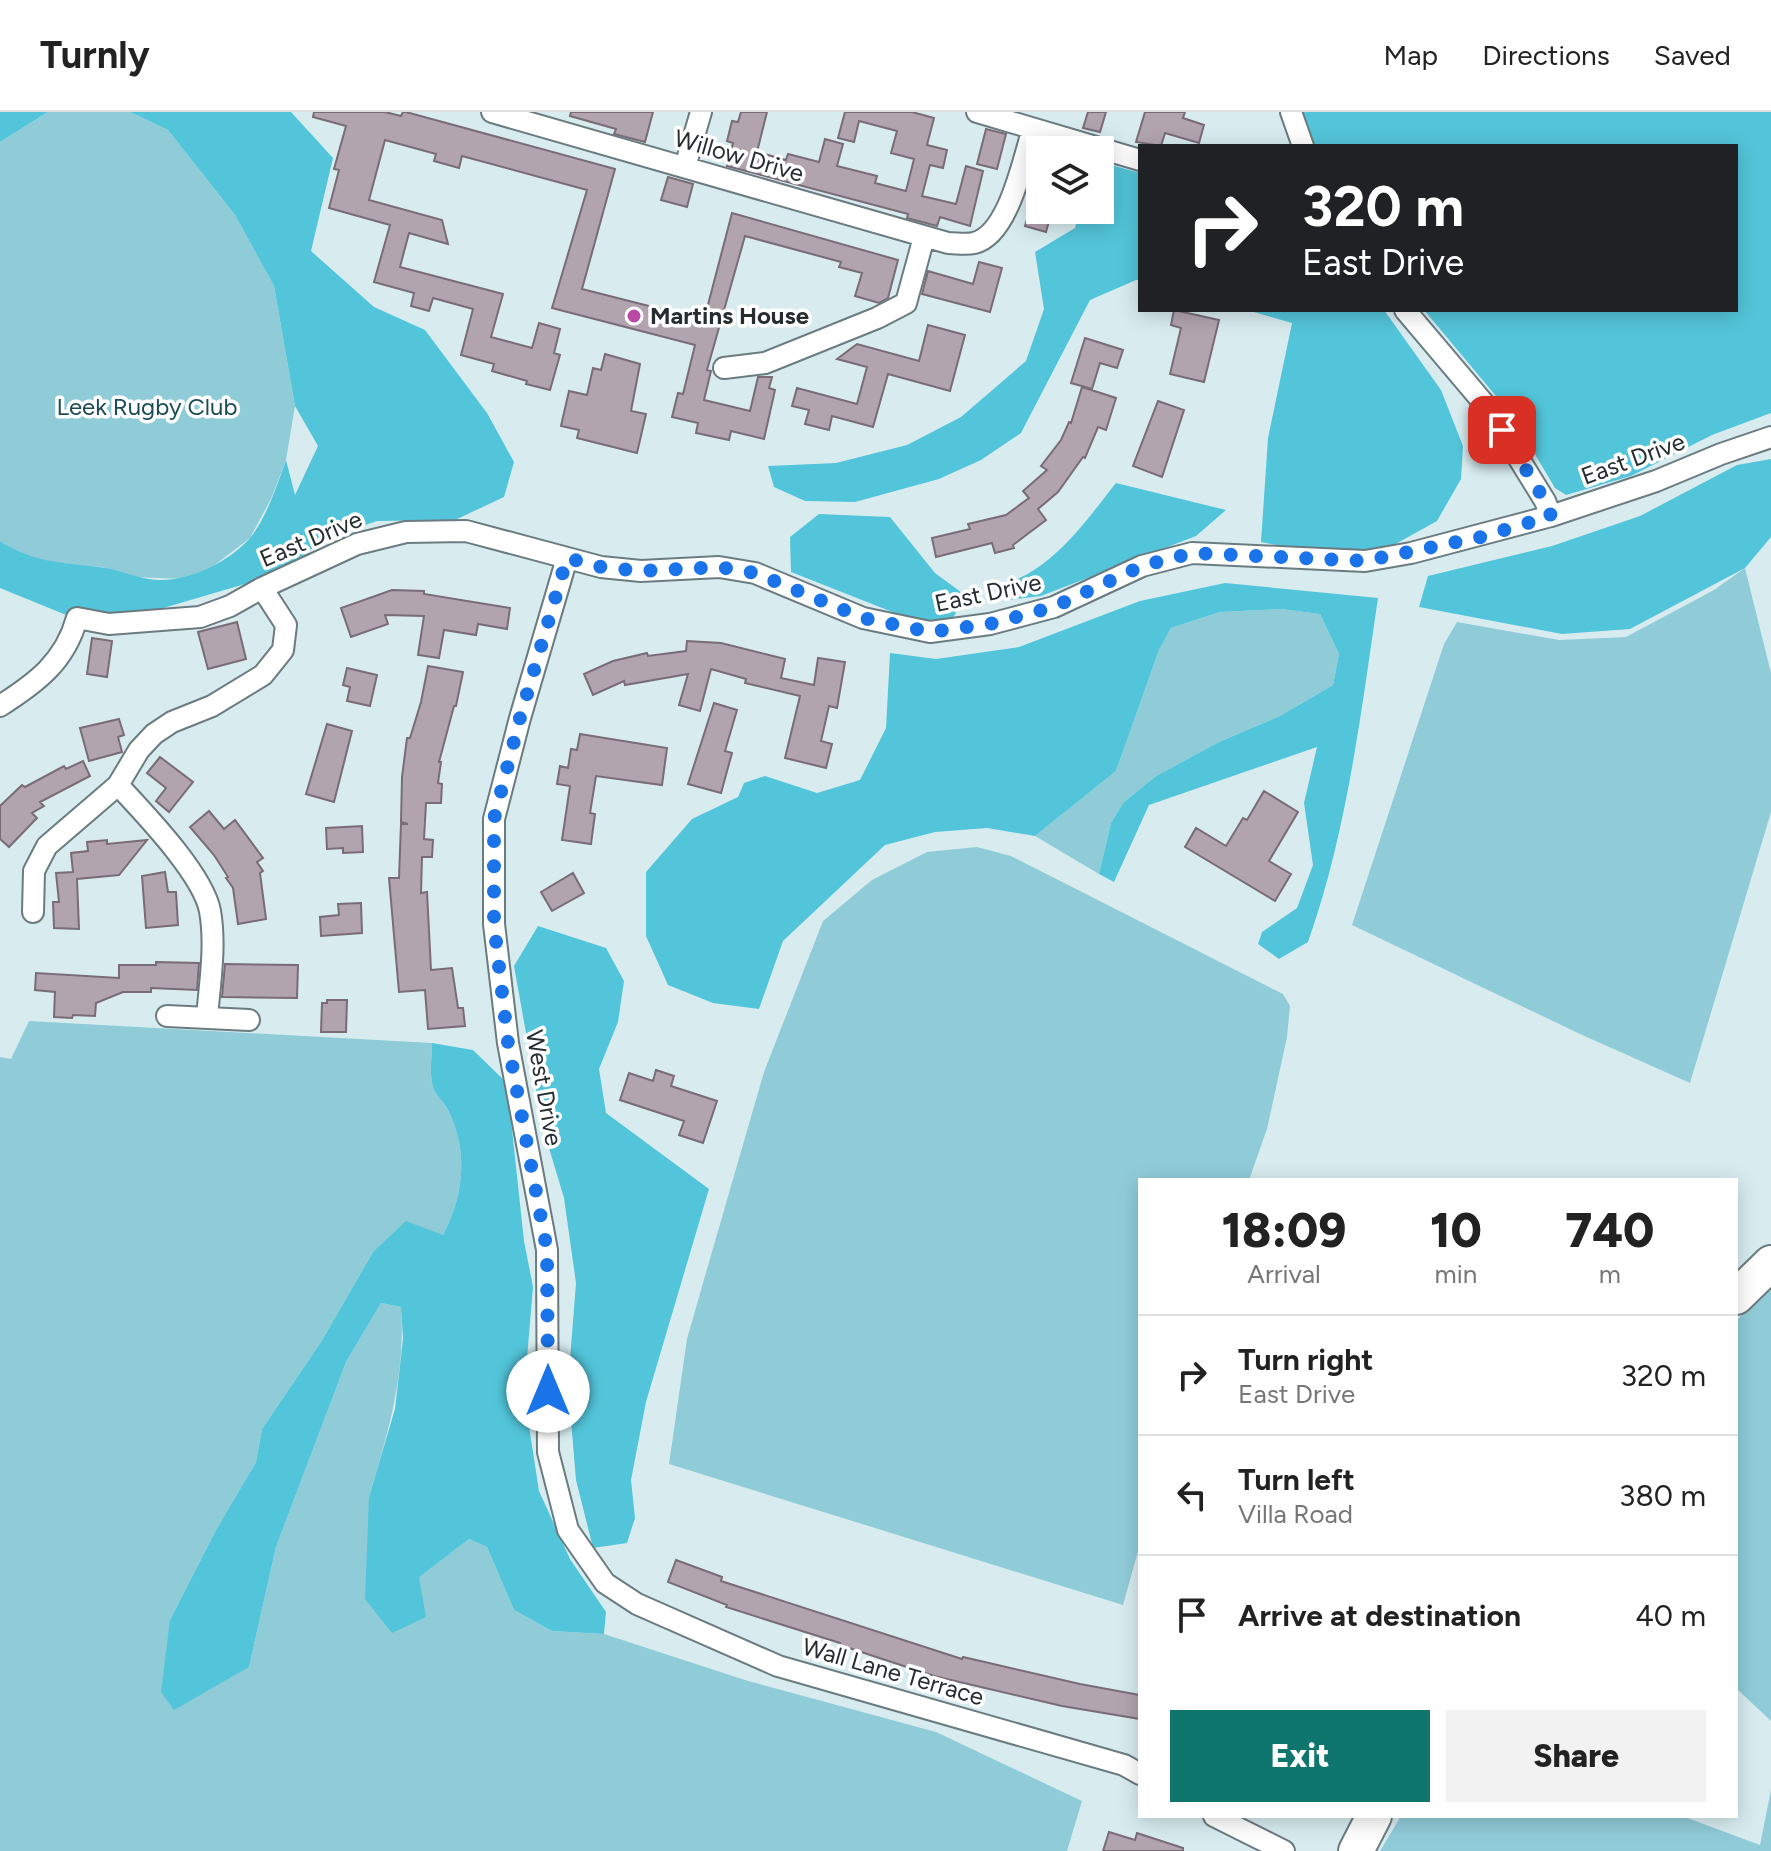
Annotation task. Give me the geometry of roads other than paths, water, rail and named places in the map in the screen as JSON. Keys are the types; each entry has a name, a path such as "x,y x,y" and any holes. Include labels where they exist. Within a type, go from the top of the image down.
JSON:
{"highway":[{"path":"1738,1295 1771,1263"},
{"path":"1356,1851 1373,1818"}],"street":[{"name":"Willow Drive","path":"492,112 948,243 973,243 989,236 1003,218 1033,129"},
{"path":"685,167 701,112"},
{"path":"977,112 1138,159"},
{"path":"1291,112 1302,144"},
{"path":"724,368 765,363 877,318 906,303 924,237"},
{"path":"1407,312 1487,407 1545,501 1551,516"},
{"name":"East Drive","path":"0,706 48,672 62,656 77,618 109,624 200,617 230,606 357,544 406,532 466,531 601,567 641,571 719,567 755,573 863,618 930,632 990,624 1054,607 1142,566 1192,553 1365,561 1481,537 1656,481 1771,437"},
{"name":"West Drive","path":"567,558 494,819 494,924 508,1043 547,1250 548,1452 568,1530 605,1583 637,1604"},
{"path":"33,912 34,871 47,846 118,785 139,750 154,734 172,722 212,706 263,675 283,650 286,625 262,588"},
{"path":"118,785 159,829 196,880 210,908 213,937 207,1017"},
{"path":"167,1016 249,1020"},
{"name":"Wall Lane Terrace","path":"637,1604 778,1666 1124,1765 1138,1773"},
{"path":"1218,1818 1284,1851"}],"place":[{"name":"Martins House","path":"634,316"}],"park label":[{"name":"Leek Rugby Club","path":"147,407"}]}
